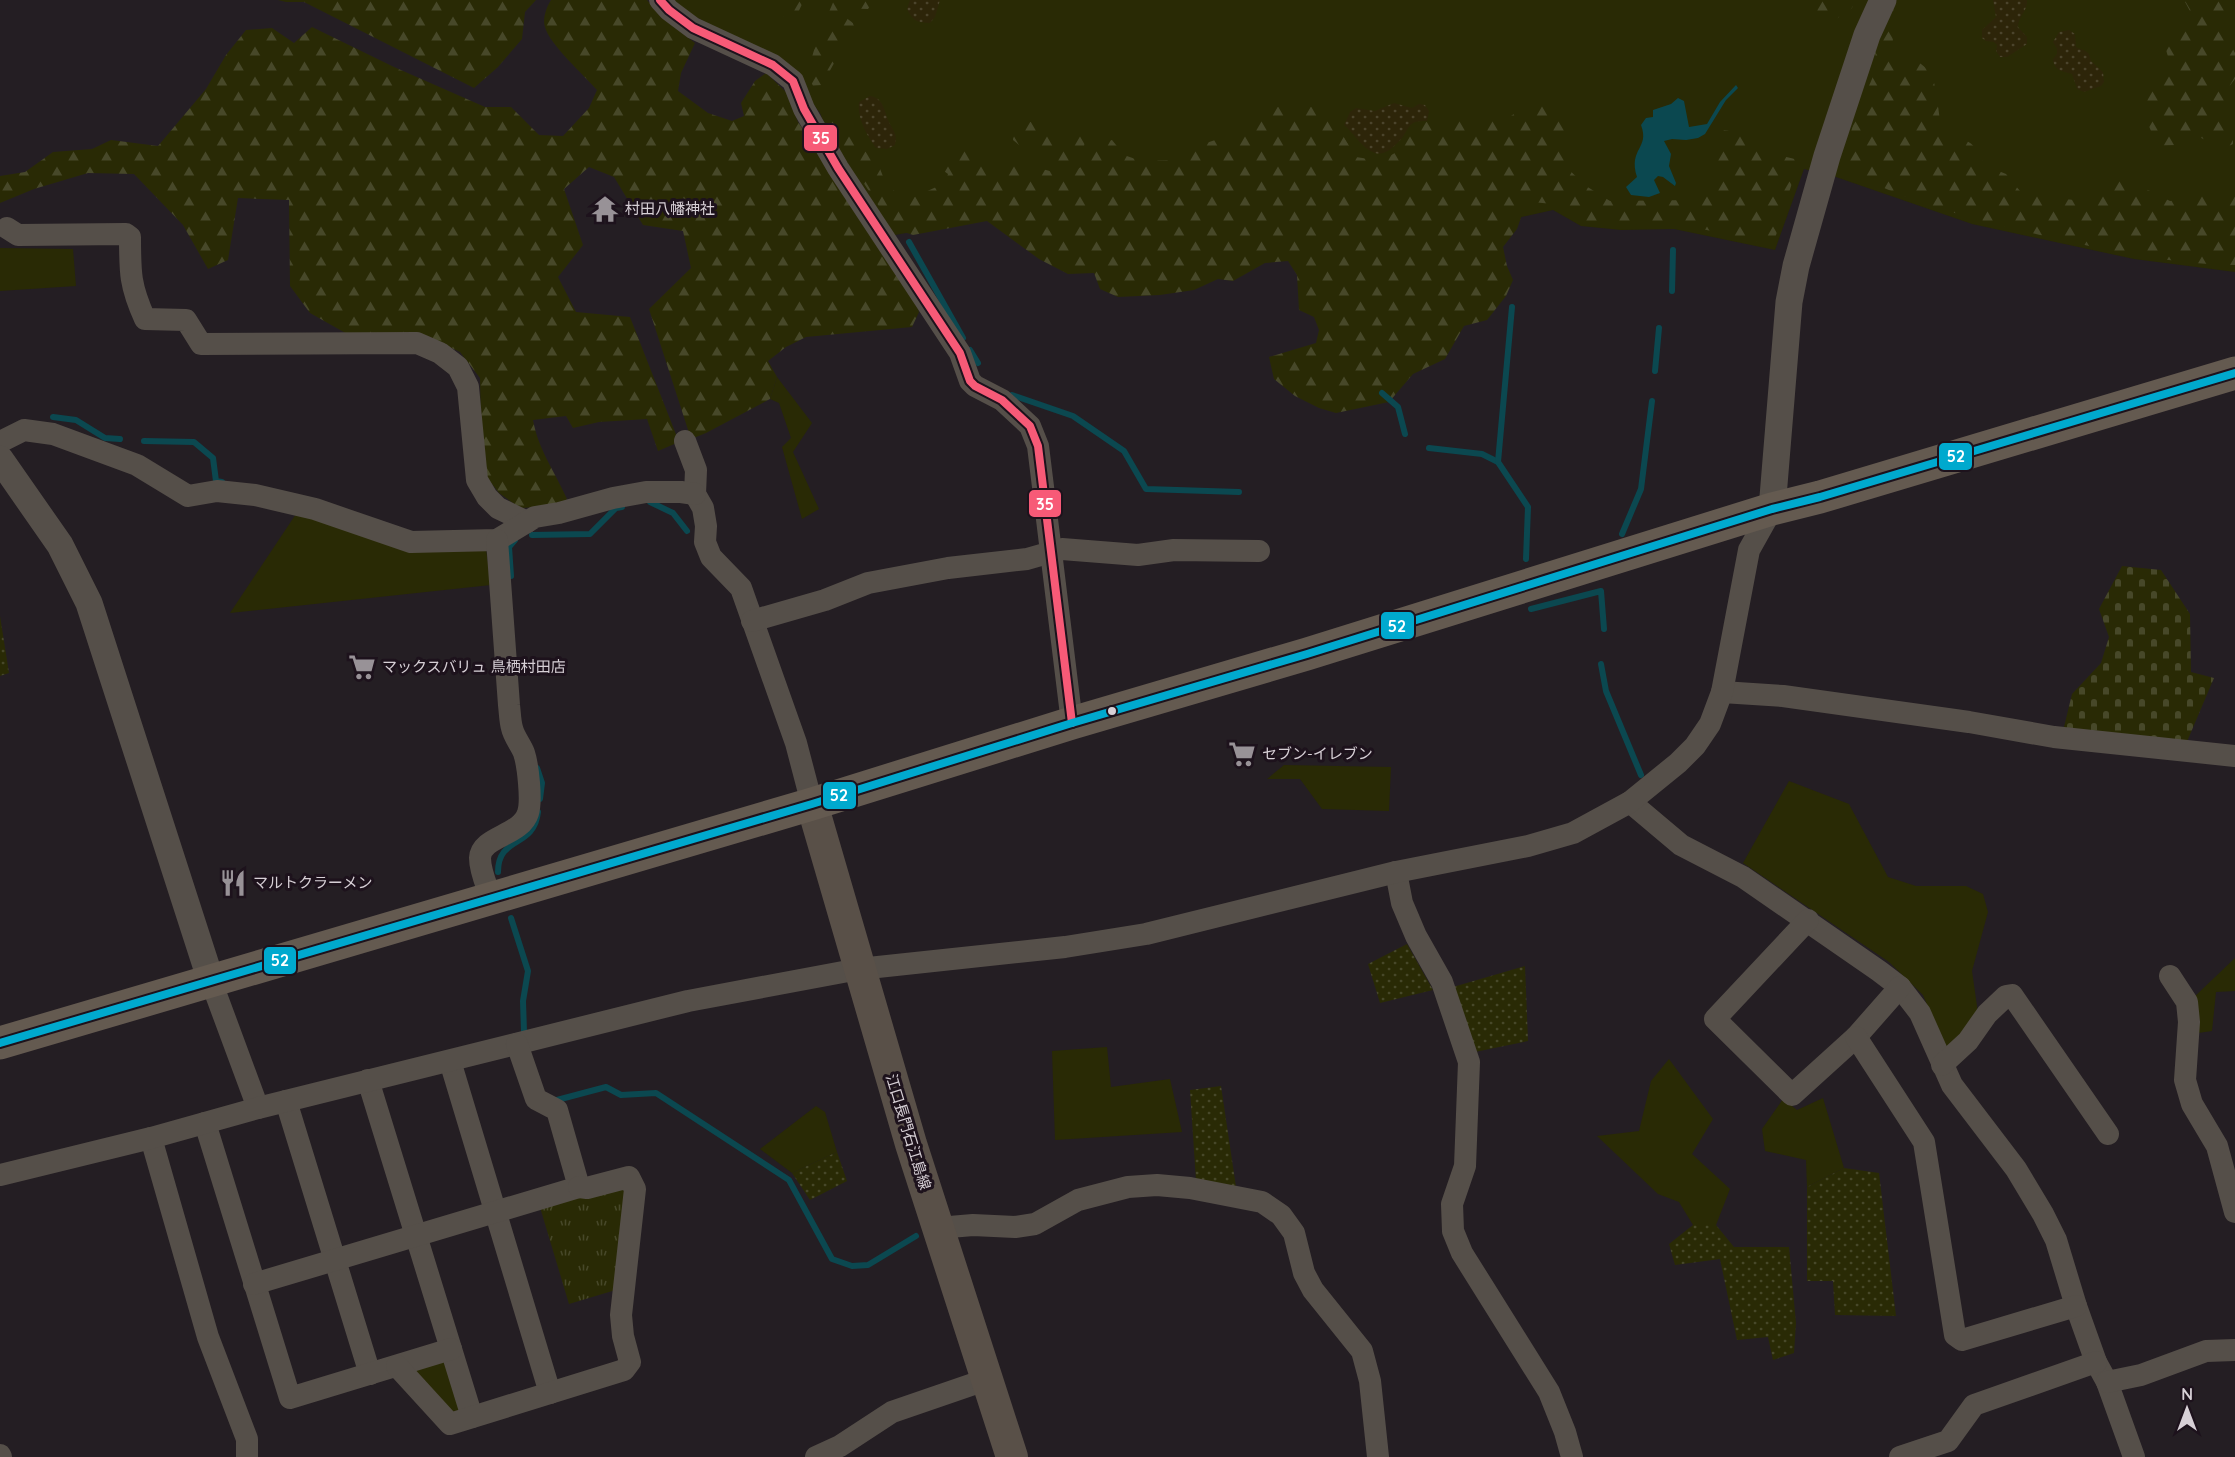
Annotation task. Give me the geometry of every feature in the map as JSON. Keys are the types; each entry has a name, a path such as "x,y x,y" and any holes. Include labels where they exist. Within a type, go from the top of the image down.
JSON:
{"highway":[{"path":"0,1043 812,804 1072,723 1307,654 1772,509 1820,497 2235,373"}],"main road":[{"name":"江口長門石江島線","path":"812,804 911,1144 1012,1457"}],"street":[{"path":"660,0 669,10 693,28 773,65 793,81 804,109 838,168 960,353 970,381 1002,400 1030,426 1038,446 1072,723"},
{"path":"0,1175 151,1138 368,1080 688,1001 859,969 1130,938 1396,872 1528,846 1573,833 1630,802 1695,746 1710,724 1722,692 1749,550 1772,509 1789,302 1796,266 1827,156 1868,35 1883,0"},
{"path":"7,228 18,235 126,234 130,237 131,281 145,319 186,320 201,344 417,343 440,353 458,367 468,387 477,480 487,497 498,508 527,522"},
{"path":"0,442 24,430 53,434 137,465 188,496 217,491 255,495 315,509 411,542 497,540 535,517 646,492 695,494"},
{"path":"686,441 696,470 695,494 703,508 706,526 705,542 711,557 741,588 796,744 812,804"},
{"path":"0,459 60,545 89,603 211,981 258,1108"},
{"path":"491,898 482,873 480,858 482,850 520,825 528,812 528,776 524,753 512,729 509,705 497,540"},
{"path":"752,621 825,600 868,583 948,568 1027,559 1062,549 1138,555 1159,551 1259,550"},
{"path":"1722,692 1783,696 1969,722 2054,737 2235,756"},
{"path":"1630,802 1681,845 1743,877 1808,920 1900,987 1920,1013 1952,1085 2016,1169 2056,1240 2096,1362 2107,1382 2134,1457"},
{"path":"1396,872 1402,903 1416,936 1442,982 1469,1062 1465,1166 1452,1204 1453,1231 1462,1253 1549,1392 1572,1457"},
{"path":"1808,920 1714,1019 1792,1095 1856,1037 1900,987"},
{"path":"2170,976 2187,1002 2189,1022 2185,1080 2192,1104 2217,1146 2235,1212"},
{"path":"1942,1065 1968,1041 1987,1014 2006,996 2012,995 2108,1134"},
{"path":"1856,1037 1924,1142 1955,1335 1962,1340 2076,1306"},
{"path":"518,1044 536,1099 557,1110 579,1186"},
{"path":"450,1060 550,1393"},
{"path":"368,1080 472,1417"},
{"path":"286,1101 370,1374"},
{"path":"206,1123 290,1398 451,1349"},
{"path":"151,1138 208,1337 247,1439 247,1457"},
{"path":"254,1284 579,1186 586,1188 629,1177 635,1189 621,1315 623,1336 630,1362 624,1370 450,1424 397,1366"},
{"path":"938,1228 973,1225 1014,1227 1035,1224 1078,1200 1128,1186 1157,1185 1190,1188 1262,1202 1281,1215 1294,1233 1304,1273 1313,1290 1362,1351 1370,1381 1378,1457"},
{"path":"2107,1382 2141,1375 2206,1351 2235,1350"},
{"path":"1911,1455 1948,1441 1974,1405 2096,1362"},
{"path":"816,1457 843,1451 892,1412 988,1380"}],"green space":[{"path":"278,0 536,0 525,12 522,39 498,67 474,88 304,2"},
{"path":"551,0 647,0 661,17 695,43 681,73 678,91 708,113 732,121 744,116 741,103 755,81 766,73 786,92 798,122 913,293 919,312 912,327 806,337 786,347 768,361 777,377 770,399 691,439 649,309 691,268 683,231 643,225 614,177 589,167 564,189 583,245 558,277 576,312 630,317 679,442 658,451 647,419 599,422 573,428 566,416 533,420 543,451 567,499 558,506 520,508 499,493 485,475 480,378 460,352 422,334 349,335 310,313 290,286 289,200 238,198 228,260 208,269 183,225 134,174 88,173 34,189 0,203 0,176 25,172 53,152 92,149 111,140 158,146 206,89 226,55 246,30 272,28 294,43 312,27 394,67 485,107 511,107 539,135 563,136 589,108 597,90 560,51 548,34 544,20"},
{"path":"672,0 2235,0 2235,272 2134,259 1972,224 1833,176 1804,169 1775,250 1674,229 1621,230 1581,226 1553,210 1460,231 989,218 895,235 831,140 820,113 779,60 688,13"},
{"path":"784,0 804,0 795,19 786,19 777,9"},
{"path":"834,0 874,0 868,9 841,8 841,14 853,23 857,36 844,45 822,85 813,86 810,77 813,55"},
{"path":"1794,0 1854,0 1852,8 1829,24 1816,24"},
{"path":"1892,0 1914,0 1909,3 1896,26 1893,45 1898,63 1916,60 1931,72 1936,90 1942,137 1969,142 1977,150 1984,165 2006,174 2020,191 2044,197 2085,201 2099,190 2121,180 2170,201 2203,196 2227,200 2235,196 2235,265 2186,262 2137,255 2015,229 1938,208 1888,190 1841,167 1855,118 1875,72 1874,48"},
{"path":"2184,0 2235,0 2235,17 2234,14 2221,15 2216,25 2227,38 2235,53 2235,79 2228,88 2225,104 2233,131 2233,144 2224,149 2191,133 2177,145 2153,146 2151,131 2143,112 2151,88 2169,60 2164,43 2191,13"},
{"path":"1533,100 1560,113 1570,133 1565,166 1586,186 1610,201 1695,200 1720,179 1711,152 1724,130 1755,135 1774,154 1799,160 1773,245 1689,226 1585,221 1553,204 1532,202 1524,209 1517,229 1503,247 1513,280 1506,296 1487,320 1464,326 1445,359 1413,374 1389,402 1336,413 1319,408 1295,396 1274,379 1269,357 1316,343 1319,330 1314,317 1299,310 1297,275 1288,261 1265,263 1233,281 1218,279 1194,290 1160,295 1118,297 1100,289 1094,273 1068,274 1039,259 987,221 913,235 898,230 880,208 848,159 833,141 821,111 827,105 834,107 853,141 877,161 884,179 896,193 904,213 912,198 945,183 948,174 937,166 939,158 953,151 967,151 973,167 996,164 1020,165 1065,176 1088,163 1102,142 1112,140 1124,155 1141,161 1175,160 1203,144 1252,128 1270,107 1313,107 1337,126 1356,157 1381,161 1400,150 1405,138 1415,125 1434,120 1511,116"},
{"path":"1021,122 1042,125 1052,129 1060,137 1085,136 1083,150 1067,166 1053,160 1048,153 1035,149 1024,149 1013,140 1014,131"},
{"path":"0,248 73,249 76,286 0,291"},
{"path":"777,377 812,423 793,452 819,509 802,519 782,447 791,438 779,403 770,399"},
{"path":"298,511 486,549 491,585 230,613"},
{"path":"2122,566 2161,570 2190,614 2191,672 2214,678 2186,744 2063,731 2072,694 2101,663 2109,637 2099,609"},
{"path":"0,616 9,673 0,676"},
{"path":"1284,765 1391,767 1389,811 1322,809 1300,779 1267,779"},
{"path":"1789,781 1849,804 1888,877 1916,886 1966,886 1983,894 1988,912 1972,971 1978,1013 1947,1053 1923,995 1889,962 1743,863"},
{"path":"1407,944 1433,990 1380,1003 1368,964"},
{"path":"2235,958 2235,991 2216,992 2212,1031 2198,1033 2192,999"},
{"path":"1525,966 1528,1041 1475,1052 1453,987"},
{"path":"1107,1047 1111,1087 1170,1079 1182,1132 1055,1140 1052,1051"},
{"path":"1669,1059 1713,1119 1692,1154 1730,1189 1716,1225 1693,1225 1679,1202 1658,1194 1597,1136 1639,1131 1651,1081"},
{"path":"1221,1086 1236,1187 1196,1181 1190,1090"},
{"path":"1823,1098 1844,1168 1807,1187 1806,1160 1765,1151 1762,1129 1783,1099 1797,1110"},
{"path":"816,1106 825,1112 837,1152 792,1173 760,1149"},
{"path":"837,1152 847,1181 810,1200 792,1173"},
{"path":"1844,1168 1879,1173 1896,1316 1835,1315 1833,1281 1807,1281 1807,1187"},
{"path":"616,1187 627,1192 619,1289 569,1304 539,1204"},
{"path":"1693,1225 1716,1225 1734,1247 1789,1247 1796,1323 1794,1353 1773,1360 1768,1337 1737,1340 1720,1259 1675,1265 1669,1244"},
{"path":"441,1360 447,1363 464,1410 450,1416 413,1375 415,1366"}],"sand":[{"path":"910,0 940,0 935,17 930,23 918,21 911,16 907,9"},
{"path":"1993,0 2027,0 2018,27 2027,37 2027,44 2007,57 2000,57 1996,51 1997,45 1982,38 1982,30 1996,17"},
{"path":"2069,30 2075,34 2076,47 2088,53 2091,61 2103,72 2104,82 2101,86 2084,92 2077,89 2072,74 2059,70 2055,66 2053,59 2057,54 2057,49 2053,42 2059,32"},
{"path":"870,96 881,102 895,135 895,145 887,149 876,148 861,121 859,102"},
{"path":"1394,103 1412,108 1419,104 1425,105 1429,111 1427,121 1418,121 1409,126 1399,141 1386,152 1378,154 1370,151 1344,125 1350,112 1356,108 1375,111"}],"water":[{"path":"1736,85 1738,88 1726,100 1705,134 1698,138 1664,141 1671,154 1669,166 1676,183 1675,186 1658,176 1654,180 1660,193 1649,197 1631,195 1626,187 1637,177 1635,160 1643,139 1641,125 1646,118 1653,117 1653,110 1671,104 1678,98 1684,101 1689,127 1707,124 1720,102"}],"waterway":[{"path":"909,242 963,338"},
{"path":"1672,291 1673,250"},
{"path":"1498,462 1512,307"},
{"path":"1655,371 1659,328"},
{"path":"970,350 978,363"},
{"path":"1382,393 1398,407 1405,434"},
{"path":"1012,395 1073,416 1124,451 1146,489 1239,492"},
{"path":"1622,534 1641,489 1652,401"},
{"path":"53,417 76,420 105,438 120,439"},
{"path":"144,441 194,442 213,458 216,481 222,482"},
{"path":"1429,448 1482,454 1498,462 1528,507 1526,559"},
{"path":"650,502 673,513 687,531"},
{"path":"532,535 590,534 616,508 622,507"},
{"path":"511,576 509,547 515,540"},
{"path":"1531,609 1601,591 1604,629"},
{"path":"1601,664 1606,691 1641,775"},
{"path":"537,768 542,783 540,799"},
{"path":"498,872 504,852 530,832 538,812"},
{"path":"511,918 528,971 523,1001 524,1032"},
{"path":"557,1100 606,1087 621,1095 656,1093 789,1180 832,1259 852,1266 868,1265 916,1236"}],"transit line":[{"name":"35","path":"660,0 669,10 693,28 773,65 793,81 804,109 838,168 960,353 970,381 1002,400 1030,426 1038,446 1072,723"},
{"name":"52","path":"0,1043 812,804 1072,723 1307,654 1772,509 1820,497 2235,373"}],"place":[{"name":"村田八幡神社","path":"605,209"},
{"name":"マックスバリュ 鳥栖村田店","path":"362,667"},
{"name":"セブン-イレブン","path":"1242,754"},
{"name":"マルトクラーメン","path":"233,883"}]}
